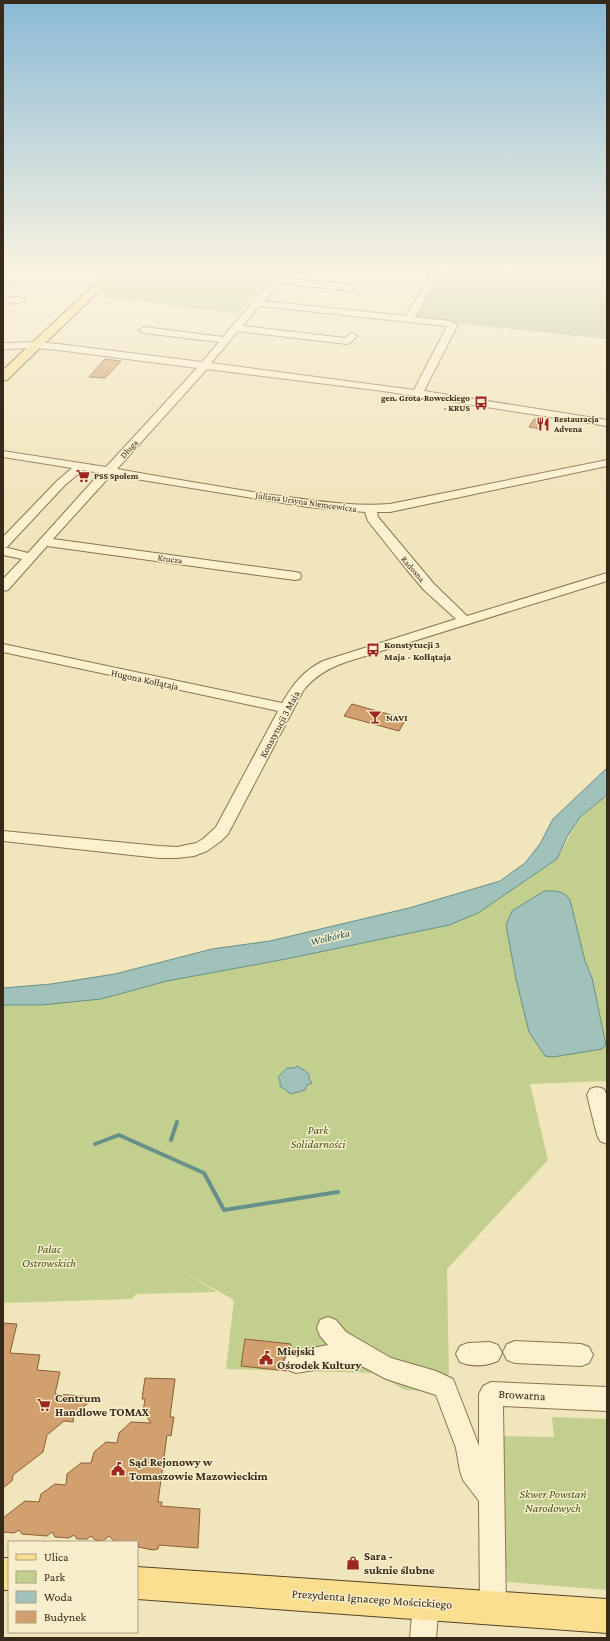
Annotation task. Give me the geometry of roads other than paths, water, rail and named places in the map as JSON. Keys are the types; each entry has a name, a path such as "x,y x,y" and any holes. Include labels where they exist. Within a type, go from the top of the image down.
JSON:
{"main road":[{"path":"3,377 35,346"},
{"name":"Prezydenta Ignacego Mościckiego","path":"138,1583 607,1616"}],"street":[{"path":"6,346 19,346"},
{"path":"6,346 22,349 25,356"},
{"path":"41,346 418,393 607,423"},
{"name":"Długa","path":"3,587 46,542 221,346"},
{"path":"418,393 442,346"},
{"name":"Juliana Ursyna Niemcewicza","path":"3,454 344,509 370,510 390,508 607,463"},
{"path":"3,544 61,482 69,478 79,467"},
{"name":"Radosna","path":"370,510 372,518 411,567 429,588 465,621"},
{"name":"Krucza","path":"46,542 294,576"},
{"path":"3,552 31,557"},
{"name":"Konstytucji 3 Maja","path":"3,836 179,853 196,850 210,844 222,830 286,708 307,676 322,667 607,577"},
{"name":"Hugona Kołłątaja","path":"3,648 286,708"},
{"path":"596,1095 607,1135"},
{"path":"328,1328 338,1340 356,1352 386,1368 436,1382 445,1387 468,1448 472,1471 491,1496"},
{"path":"296,1362 356,1352"},
{"path":"515,1352 580,1355"},
{"name":"Browarna","path":"493,1608 491,1394 607,1399"},
{"path":"423,1638 426,1603"}],"water":[{"name":"Wolbórka","path":"607,768 607,795 580,817 567,837 557,859 478,913 449,925 286,959 167,981 101,999 41,1005 3,1005 3,988 51,984 115,974 212,949 270,941 409,908 500,881 525,863 540,844 553,819"},
{"path":"544,891 555,891 565,894 570,900 585,961 592,978 606,1045 602,1049 553,1057 545,1056 529,1032 516,979 506,925 512,911"},
{"path":"298,1066 308,1073 309,1079 312,1083 307,1085 305,1090 291,1094 280,1086 280,1080 278,1077 287,1068 294,1068"}],"waterway":[{"path":"171,1140 177,1122"},
{"path":"95,1144 119,1135 204,1173 224,1210 338,1192"}],"place":[{"name":"gen. Grota-Roweckiego - KRUS","path":"481,403"},
{"name":"Restauracja Advena","path":"543,424"},
{"name":"PSS Społem","path":"83,476"},
{"name":"Konstytucji 3 Maja - Kołłątaja","path":"373,650"},
{"name":"NAVI","path":"375,717"},
{"name":"Miejski Ośrodek Kultury","path":"266,1358"},
{"name":"Centrum Handlowe TOMAX","path":"44,1405"},
{"name":"Sąd Rejonowy w Tomaszowie Mazowieckim","path":"118,1469"},
{"name":"Sara - suknie ślubne","path":"353,1563"}],"park label":[{"name":"Park Solidarności","path":"318,1137"},
{"name":"Pałac Ostrowskich","path":"49,1256"},
{"name":"Skwer Powstań Narodowych","path":"553,1501"}]}
